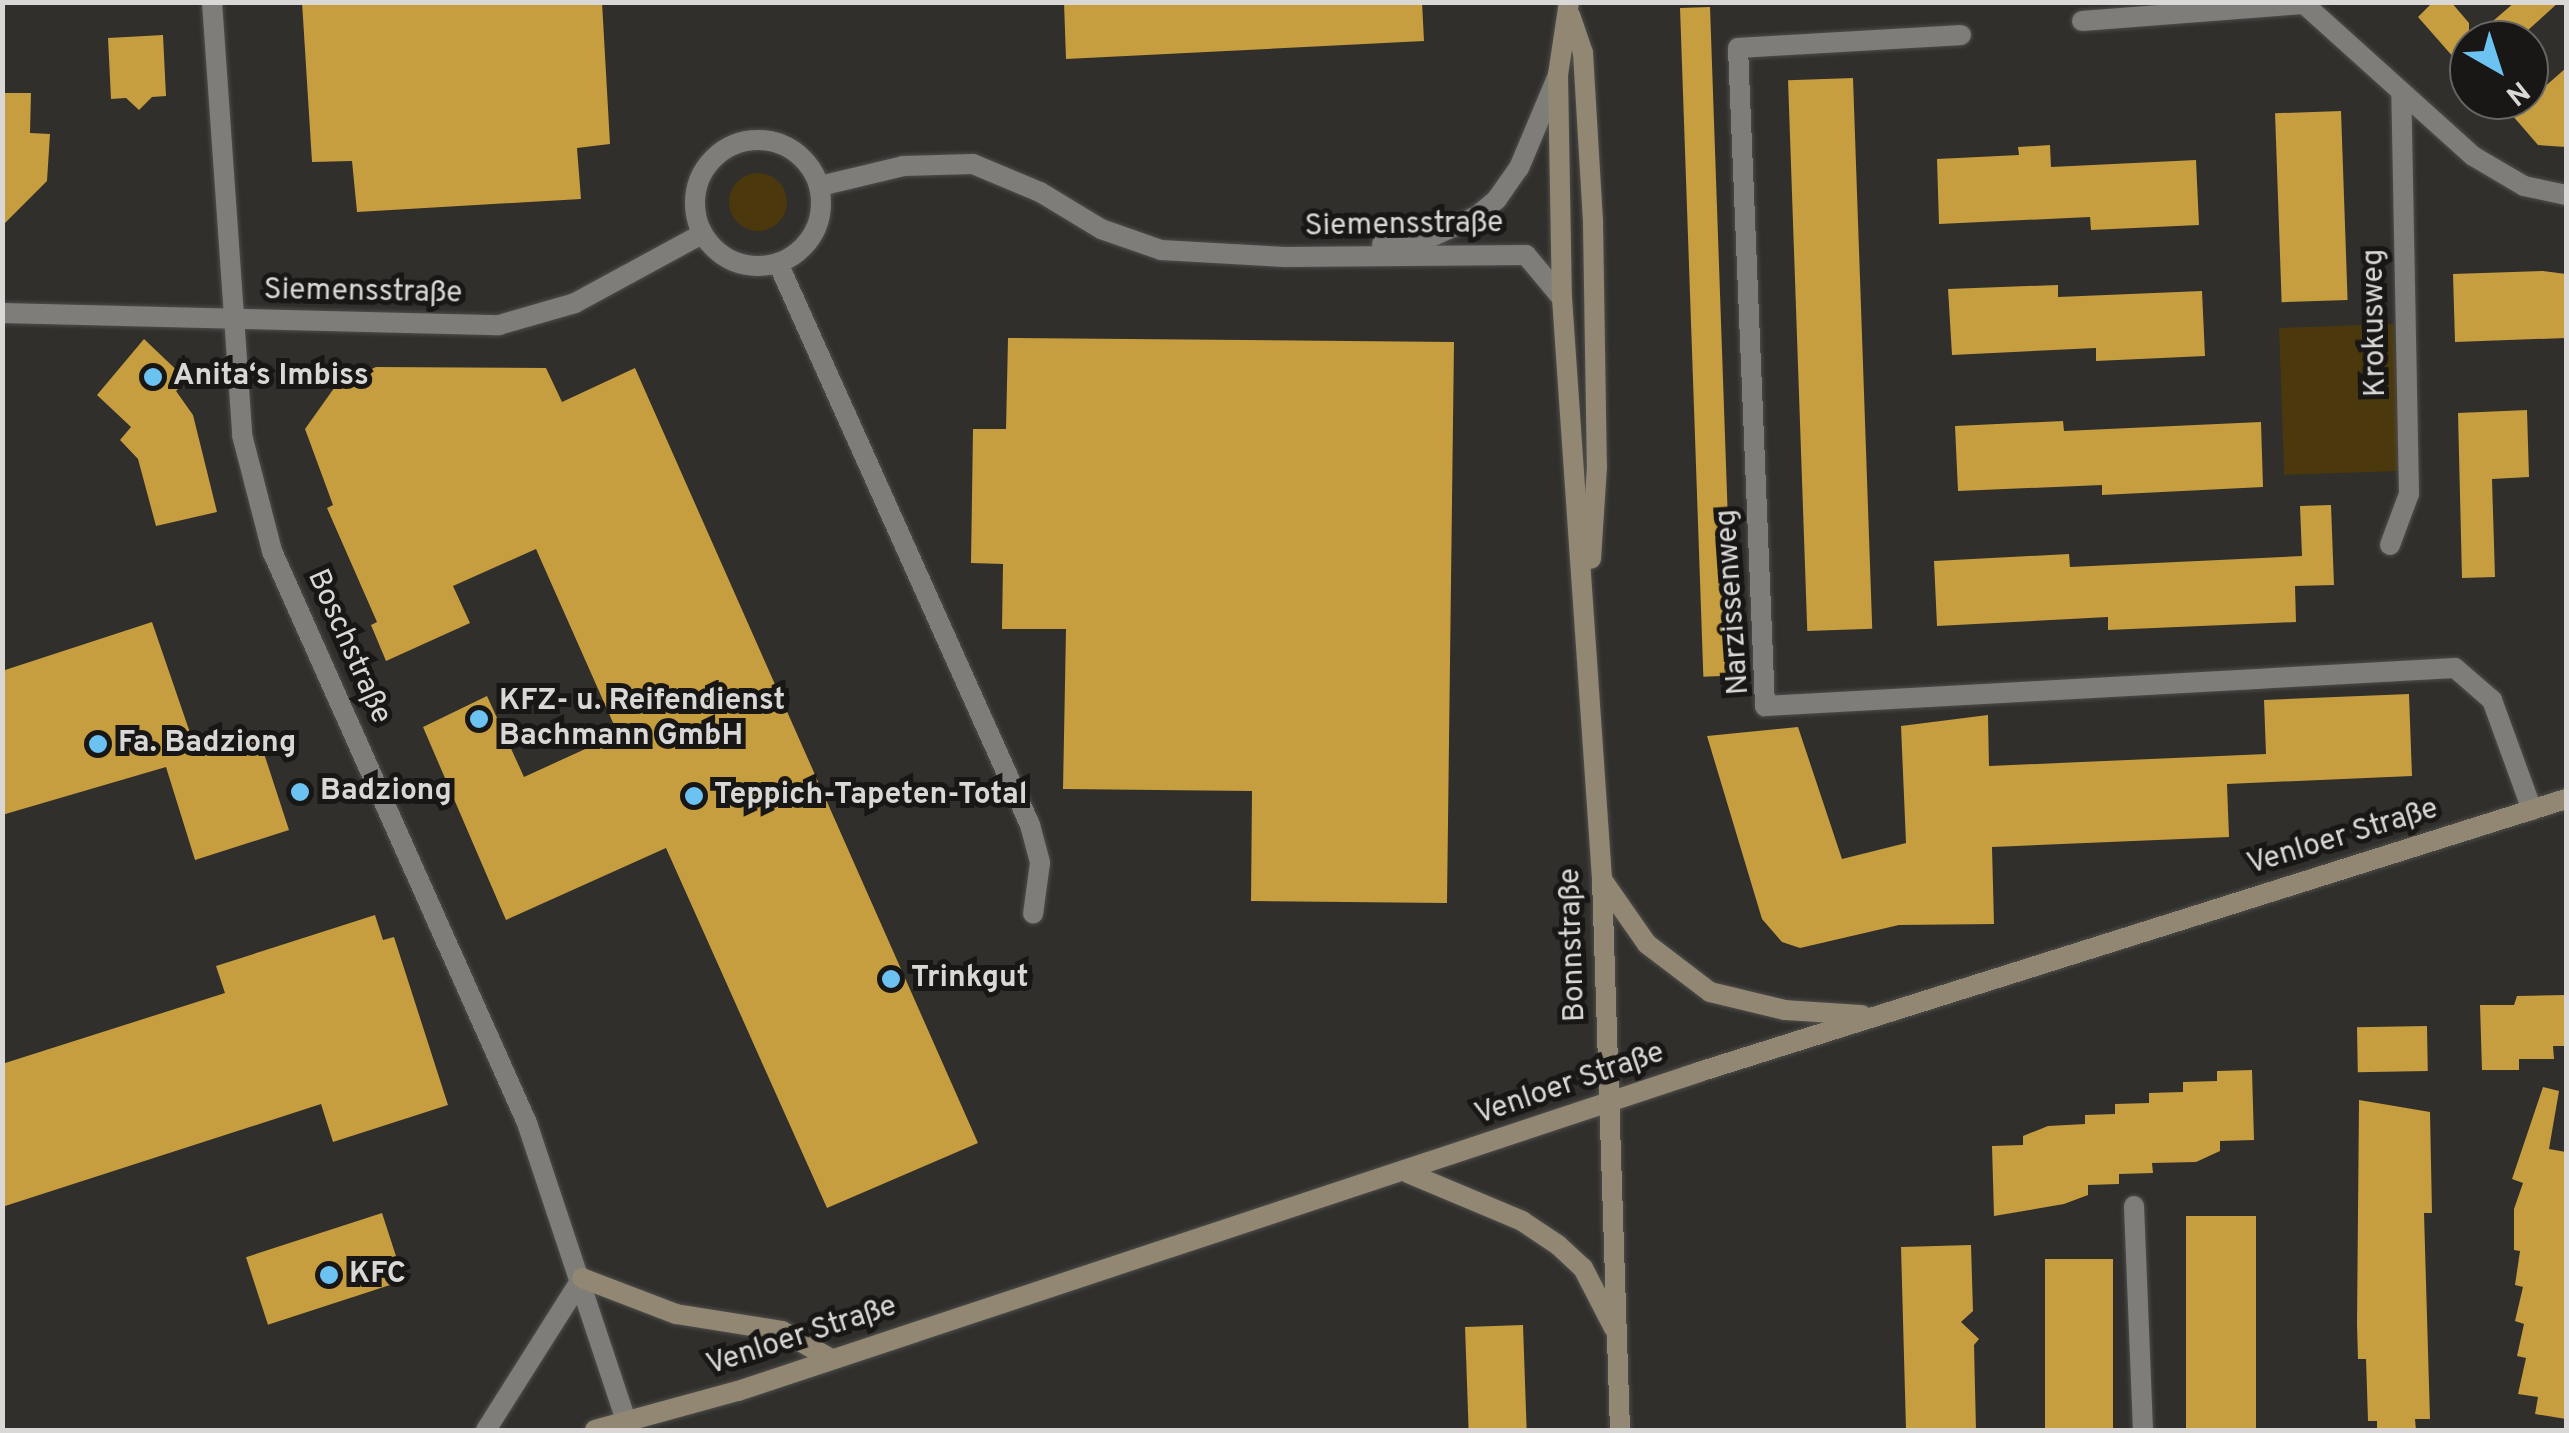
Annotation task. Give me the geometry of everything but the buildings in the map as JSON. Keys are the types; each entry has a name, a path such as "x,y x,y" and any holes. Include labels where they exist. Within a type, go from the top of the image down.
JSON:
{"main road":[{"name":"Bonnstraße","path":"1569,8 1558,75 1562,298 1602,879 1620,1430"},
{"name":"Bonnstraße","path":"1569,8 1584,52 1593,222 1597,466 1586,638"},
{"name":"Venloer Straße","path":"595,1430 628,1426 1408,1173 1609,1101 2566,799"},
{"path":"1602,879 1647,944 1710,992 1786,1010 1875,1016"},
{"path":"1408,1173 1522,1221 1558,1245 1583,1268 1617,1334"},
{"path":"582,1278 676,1314 782,1331 831,1359"}],"street":[{"name":"Boschstraße","path":"212,2 231,320 242,435 272,550 521,1108 582,1278 628,1426"},
{"path":"2082,21 2302,3 2401,95 2507,176 2566,195"},
{"name":"Narzissenweg","path":"1961,34 1738,48 1765,706 2455,668 2492,700 2532,810"},
{"name":"Siemensstraße","path":"1286,257 1429,238 1478,216 1519,168 1558,75"},
{"name":"Krokusweg","path":"2390,545 2410,494 2401,95"},
{"path":"742,140 785,144 803,157 820,186 816,230 778,264 744,265 719,253 702,234 694,209 700,176 716,154 742,140"},
{"name":"Siemensstraße","path":"820,186 904,166 973,164 1040,192 1101,228 1161,250 1286,257 1526,255 1562,298"},
{"name":"Siemensstraße","path":"2,313 499,325 574,303 702,234"},
{"path":"778,264 1030,825 1040,863 1033,914"},
{"path":"2134,1206 2143,1430"},
{"path":"486,1430 582,1278"}],"shaded area":[{"path":"758,173 779,181 787,202 779,223 758,231 737,223 729,202 737,181"},
{"path":"2394,324 2399,471 2284,475 2279,328"}],"place":[{"name":"Anita‘s Imbiss","path":"153,377"},
{"name":"KFZ- u. Reifendienst Bachmann GmbH","path":"479,719"},
{"name":"Fa. Badziong","path":"98,744"},
{"name":"Badziong","path":"300,792"},
{"name":"Teppich-Tapeten-Total","path":"694,796"},
{"name":"Trinkgut","path":"891,979"},
{"name":"KFC","path":"329,1275"}]}
